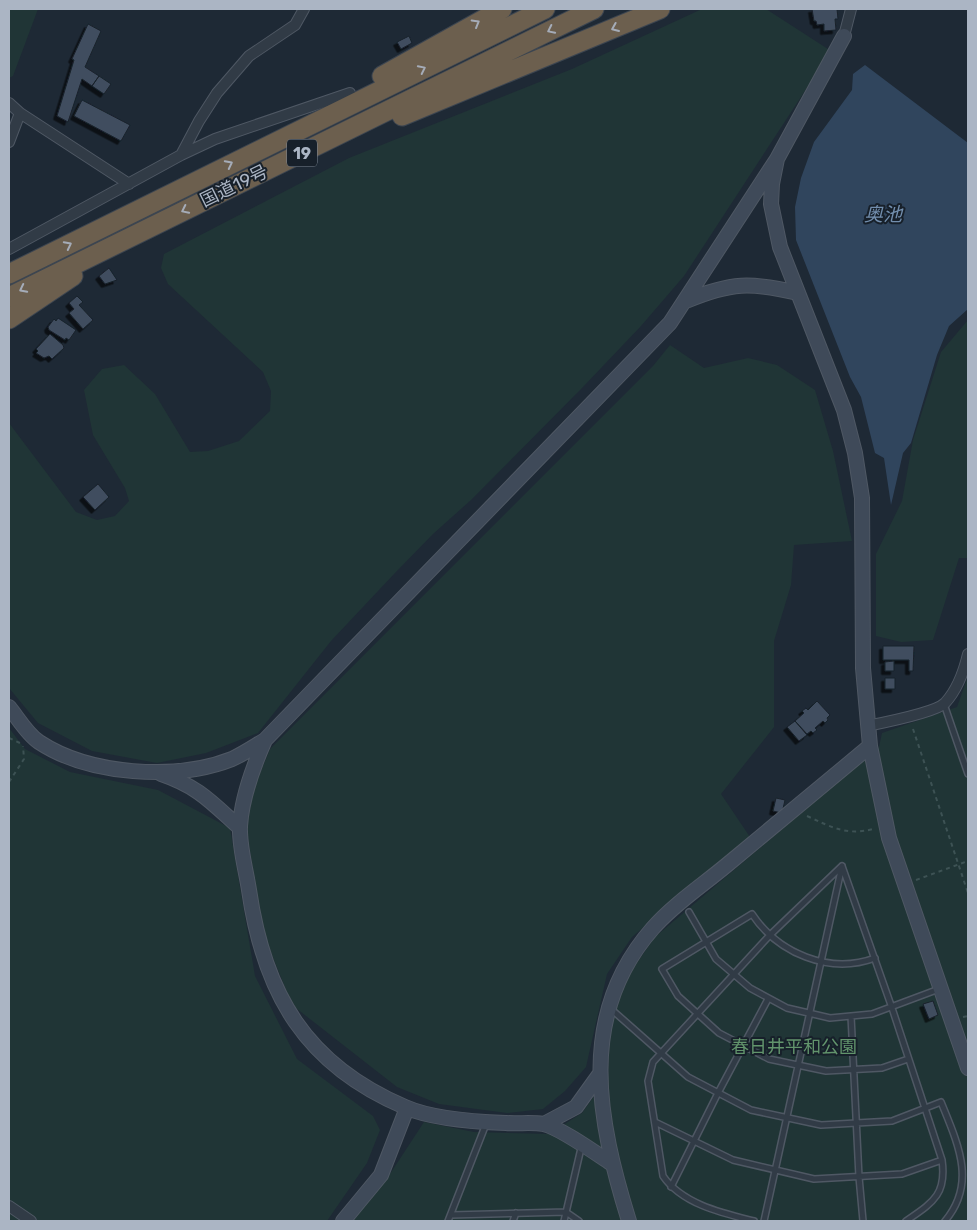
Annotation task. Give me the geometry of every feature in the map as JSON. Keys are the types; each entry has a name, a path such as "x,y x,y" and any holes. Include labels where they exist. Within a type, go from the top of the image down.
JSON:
{"highway":[{"path":"331,114 350,93 502,9"},
{"name":"国道19号","path":"9,274 545,9"},
{"name":"国道19号","path":"9,297 594,9"},
{"path":"344,132 363,132 660,9"},
{"path":"9,319 86,268 101,251"}],"street":[{"path":"181,155 199,120 249,56 295,25 304,9"},
{"path":"156,772 209,766 233,758 265,740 670,323 777,159 836,55 844,36 851,9"},
{"path":"9,249 181,155 215,139 350,93"},
{"path":"9,103 20,113 129,184"},
{"path":"9,142 20,113"},
{"path":"777,159 772,184 773,221 780,246 844,410 855,453 862,498 863,668 867,726 889,838 968,1068"},
{"path":"686,301 708,292 748,284 798,293"},
{"path":"867,726 918,714 944,704 963,674 968,654"},
{"path":"9,707 38,741 90,764 156,772 182,781 204,794 240,828"},
{"path":"265,740 246,792 240,828 257,936 278,996 297,1026 317,1049 343,1072 374,1092 407,1108 462,1120 544,1124 582,1144 612,1164"},
{"path":"629,1221 612,1164 599,1075 603,1037 609,1007 622,972 654,927 870,746"},
{"path":"544,1124 576,1107 599,1075"},
{"path":"344,1221 381,1175 407,1108"},
{"path":"9,1206 31,1221"}],"lane":[{"path":"944,704 968,774"},
{"path":"754,1221 742,1220 713,1210 671,1187 664,1176 648,1081 653,1062 733,973 842,866"},
{"path":"842,866 875,958 942,1160 944,1178 935,1201 906,1221"},
{"path":"764,1221 819,961 842,866"},
{"path":"689,912 716,959 750,988 786,1008 830,1018 872,1014 940,989"},
{"path":"875,958 863,962 833,963 804,957 780,944 752,914 706,940 662,969 678,996 719,1033 769,1059 826,1071 882,1068 908,1060"},
{"path":"671,1187 693,1141 768,999"},
{"path":"609,1007 688,1077 751,1110 821,1124 856,1123 892,1121 925,1110 941,1102 962,1152 965,1184 958,1208 945,1221"},
{"path":"851,1016 858,1177 863,1221"},
{"path":"448,1221 487,1122"},
{"path":"654,1122 732,1160 814,1179 902,1174 942,1160"},
{"path":"564,1221 582,1144"},
{"path":"451,1215 566,1212 579,1221"},
{"path":"513,1221 516,1213"}],"path":[{"path":"913,729 968,893"},
{"path":"9,738 23,745 25,752 24,759 9,782"},
{"path":"803,814 835,829 858,834 878,828"},
{"path":"912,882 968,862"}],"green space":[{"path":"9,9 38,9 13,76 9,78"},
{"path":"702,9 766,9 831,51 684,276 641,326 471,500 433,534 394,574 331,641 258,733 206,753 157,763 92,751 38,723 9,688 9,423 76,512 97,520 115,516 129,501 125,488 93,435 84,390 102,369 124,365 155,394 190,452 208,451 239,441 270,411 271,391 263,372 168,284 161,268 164,254 349,158 572,69"},
{"path":"968,320 968,558 959,558 933,640 901,642 876,636 876,554 902,501 913,440 941,352"},
{"path":"670,345 704,368 748,358 777,365 815,390 833,451 852,541 794,545 791,585 774,641 774,727 721,794 750,837 632,937 607,974 586,1067 565,1091 543,1109 507,1113 439,1104 397,1087 292,1005 262,930 246,824 256,783 270,749 653,366"},
{"name":"春日井平和公園","path":"968,676 968,1221 352,1221 388,1177 424,1122 474,1132 549,1134 582,1113 608,1077 609,1042 616,1003 629,974 655,937 879,747 882,733 957,707"},
{"path":"9,728 25,749 70,772 158,790 230,828 255,976 297,1059 373,1116 380,1130 367,1163 327,1221 9,1221"}],"water":[{"name":"奥池","path":"865,65 968,143 968,309 949,326 937,355 911,443 903,453 891,505 884,458 875,453 861,397 850,377 796,240 795,207 801,178 814,142 852,90 853,74"}],"building":[{"path":"812,9 837,9 838,19 835,19 836,30 824,31 824,24 817,25 816,21 814,21"},
{"path":"88,24 101,31 85,67 99,76 92,86 82,79 68,122 57,116 74,60 72,59"},
{"path":"409,36 412,43 401,49 397,42"},
{"path":"99,76 111,84 104,94 92,86"},
{"path":"82,100 130,125 121,141 74,116"},
{"path":"109,268 117,280 105,284 99,276"},
{"path":"77,296 83,302 79,305 93,320 83,329 69,313 74,309 69,303"},
{"path":"58,318 76,330 69,340 66,338 65,340 49,330 48,327 54,319 56,321"},
{"path":"50,334 64,348 52,359 49,356 44,358 36,353 38,351 36,349"},
{"path":"98,484 109,497 95,510 83,497"},
{"path":"883,646 914,646 913,671 909,671 909,660 883,660"},
{"path":"894,661 894,671 885,671 885,662"},
{"path":"885,678 895,678 895,689 885,689"},
{"path":"817,701 830,715 825,723 823,721 815,728 817,730 807,734 795,721 804,713 802,711 806,708 808,710"},
{"path":"795,721 807,735 799,741 787,727"},
{"path":"776,798 785,800 782,813 773,811"},
{"path":"933,1001 938,1015 929,1019 923,1004"}]}
